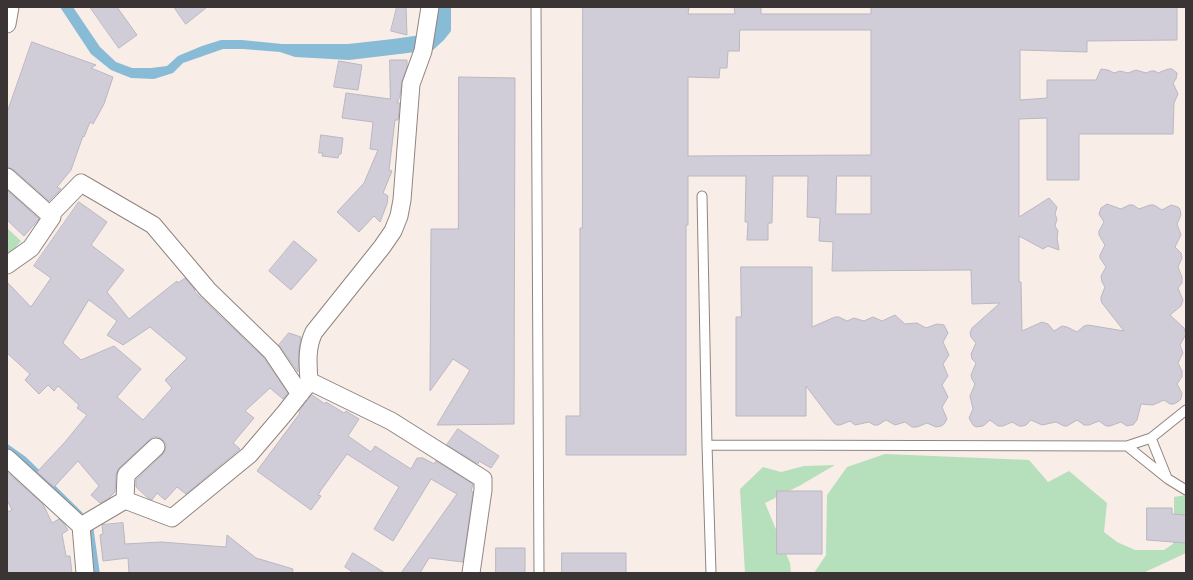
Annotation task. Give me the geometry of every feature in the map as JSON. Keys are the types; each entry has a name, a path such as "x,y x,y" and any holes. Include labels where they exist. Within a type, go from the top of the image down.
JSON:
{"street":[{"path":"7,24 10,7"},
{"path":"125,500 172,518 249,455 305,387 308,364 308,348 314,332 382,247 393,231 399,216 402,200 411,84 423,51 430,7"},
{"path":"7,177 52,217 31,248 7,264"},
{"path":"50,215 81,183 154,225 208,290 272,352 305,387 391,421 483,479 483,490 471,573"},
{"path":"125,500 126,475 156,447"},
{"path":"7,458 81,526 84,572"},
{"path":"81,526 125,500"}],"lane":[{"path":"536,7 539,573"},
{"path":"702,196 711,573"},
{"path":"707,445 1127,446 1151,438 1186,410"},
{"path":"1151,438 1168,479"},
{"path":"1127,446 1168,479 1186,490"}],"green space":[{"path":"7,228 21,241 7,257"},
{"path":"885,454 1029,460 1048,482 1069,471 1107,503 1104,532 1117,542 1135,550 1164,550 1173,544 1174,497 1186,495 1186,553 1143,573 814,573 826,555 827,495 847,467"},
{"path":"835,465 799,486 765,503 790,563 791,573 745,573 740,489 763,467 781,472 804,466"}],"water":[{"path":"60,7 73,7 100,47 116,62 132,68 167,66 178,56 221,40 242,40 282,44 348,44 421,35 433,30 436,26 437,7 451,7 451,31 433,50 349,60 295,57 280,52 223,49 183,63 173,73 154,79 131,78 111,70 91,54"}],"building":[{"path":"90,7 117,7 137,35 119,48"},
{"path":"174,7 207,7 186,24"},
{"path":"397,7 406,7 407,35 391,31"},
{"path":"583,7 689,7 688,14 735,14 734,7 761,7 761,14 871,14 871,7 1177,7 1177,40 1087,41 1087,52 1020,50 1020,100 1047,98 1047,80 1096,80 1101,69 1114,73 1120,71 1128,73 1136,70 1146,73 1155,71 1158,73 1172,69 1177,73 1176,79 1173,83 1178,94 1174,103 1173,134 1079,134 1079,180 1047,180 1047,118 1019,119 1019,217 1049,198 1057,207 1055,214 1057,219 1055,226 1058,231 1057,238 1059,250 1048,246 1043,249 1019,236 1019,282 1021,282 1022,331 1042,322 1048,324 1054,331 1062,326 1077,332 1084,326 1088,325 1124,331 1101,300 1105,287 1101,276 1106,267 1100,258 1105,245 1099,235 1099,231 1104,222 1099,214 1101,208 1107,204 1121,209 1129,205 1133,205 1139,209 1154,205 1162,210 1171,205 1180,209 1181,215 1177,224 1181,235 1175,247 1181,253 1182,258 1178,267 1182,277 1182,283 1178,288 1183,300 1181,306 1170,315 1184,328 1186,334 1180,345 1183,353 1178,363 1182,371 1182,377 1177,384 1182,393 1181,399 1174,404 1170,404 1164,400 1153,405 1141,404 1137,420 1133,425 1127,426 1121,422 1106,426 1099,421 1089,425 1084,425 1077,420 1067,426 1056,422 1042,425 1031,420 1023,426 1019,426 1012,422 1003,426 998,426 990,420 983,426 976,427 969,418 973,409 970,396 975,384 971,375 976,363 972,359 971,354 976,343 971,337 970,333 972,328 1000,303 972,304 971,270 832,271 833,242 819,241 820,218 807,217 808,176 773,176 772,223 768,223 768,240 747,240 748,222 745,222 746,176 688,176 688,225 686,225 686,455 566,455 566,416 580,416 580,228 582,228","holes":["740,30 871,30 871,155 688,156 688,77 719,78 720,68 727,68 728,51 739,51","837,176 871,176 871,214 836,214"]},
{"path":"32,42 96,65 91,68 113,77 104,104 93,124 90,122 84,137 83,136 71,170 57,187 61,189 49,201 14,170 7,167 7,113"},
{"path":"390,60 407,60 407,67 397,103 400,103 398,120 395,120 389,170 392,171 383,193 388,196 387,204 380,222 374,216 359,232 337,212 364,183 378,150 370,149 373,122 342,118 346,93 390,99"},
{"path":"339,61 362,65 358,90 334,87"},
{"path":"459,77 515,78 514,424 437,425 470,370 453,359 430,391 431,229 458,229"},
{"path":"321,135 343,138 341,154 339,154 338,158 322,156 323,153 319,153"},
{"path":"7,190 39,219 24,236 7,220"},
{"path":"79,202 107,222 91,245 124,270 107,292 129,319 177,281 178,283 185,278 195,290 194,291 264,358 288,393 283,399 270,388 245,411 254,418 233,443 240,449 186,494 177,487 165,500 157,493 152,500 136,487 136,480 163,454 165,450 166,444 159,437 153,437 149,440 119,468 116,475 115,492 108,499 100,503 91,495 99,486 78,461 54,487 37,472 65,442 87,415 77,408 79,405 58,386 54,391 48,385 39,394 25,380 30,374 7,353 7,282 31,307 51,278 34,266","holes":["89,300 117,321 107,335 123,345 150,327 187,358 165,380 172,388 143,420 117,397 141,369 114,346 81,360 63,343"]},
{"path":"294,241 317,260 291,290 269,271"},
{"path":"741,267 812,267 812,327 835,317 839,317 847,321 854,318 864,321 873,317 882,321 895,315 905,324 917,323 926,328 937,324 944,325 948,333 943,342 949,355 943,364 948,376 942,385 948,397 942,407 947,419 944,424 936,427 927,423 917,427 912,427 905,422 895,425 886,420 878,425 874,425 869,422 855,425 850,421 837,425 806,386 806,416 736,416 736,317 741,317"},
{"path":"289,333 301,337 298,372 279,345"},
{"path":"312,395 325,404 326,402 344,413 346,411 359,419 348,436 371,452 375,446 411,469 417,458 423,458 434,464 436,461 473,484 463,562 429,558 420,573 401,573 457,494 431,479 393,541 374,529 399,487 347,454 321,490 318,495 321,496 311,510 257,471"},
{"path":"458,429 499,456 491,468 479,461 478,464 447,445"},
{"path":"7,472 43,504 52,523 59,519 68,530 62,534 66,556 70,556 72,573 7,573 7,512 12,510 7,500"},
{"path":"777,491 822,491 822,554 777,554"},
{"path":"1147,508 1172,508 1172,514 1186,515 1186,543 1147,540"},
{"path":"123,523 125,544 161,542 226,547 227,535 256,558 293,569 292,573 129,573 128,558 103,561 100,535 103,534 102,525"},
{"path":"496,548 525,548 525,573 496,573"},
{"path":"353,553 385,573 354,573 345,567"},
{"path":"562,553 626,553 626,573 562,573"}],"waterway":[{"path":"7,447 24,459 80,514"},
{"path":"87,525 91,531 97,573"}]}
